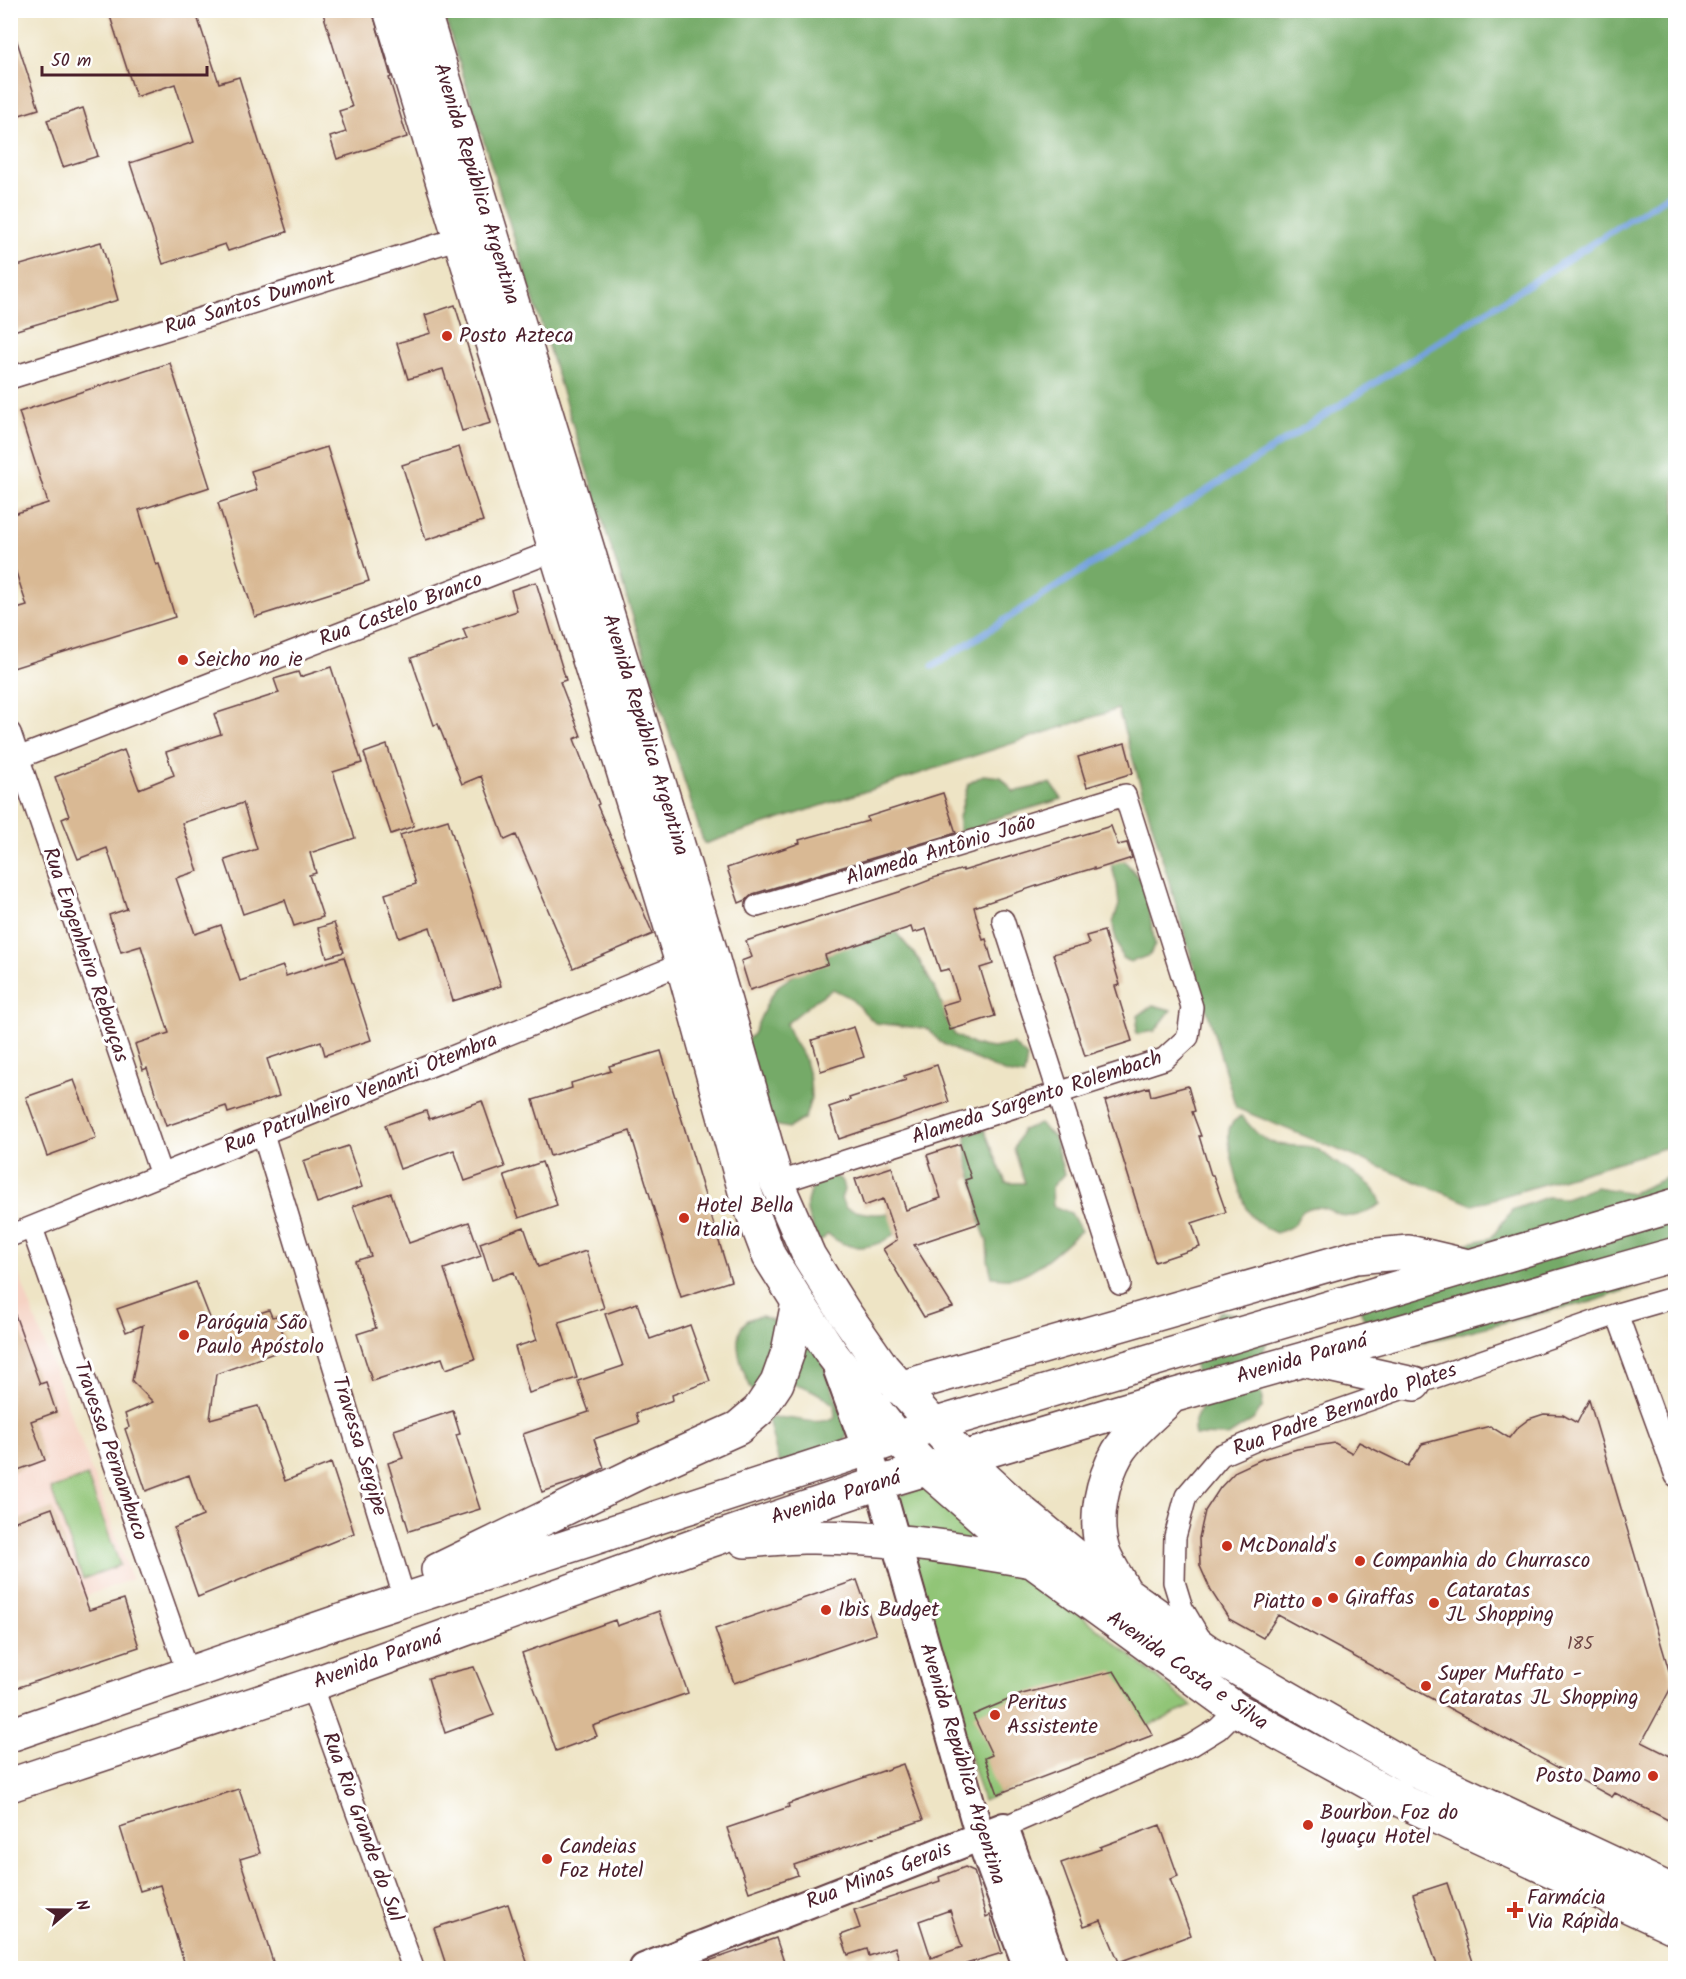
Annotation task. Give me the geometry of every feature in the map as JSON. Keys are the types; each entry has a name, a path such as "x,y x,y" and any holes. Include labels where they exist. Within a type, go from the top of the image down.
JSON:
{"main road":[{"name":"Avenida República Argentina","path":"390,10 475,233 697,958 746,1195 770,1256 798,1302 832,1354 897,1438"},
{"name":"Avenida República Argentina","path":"423,10 475,233 556,550 777,1183 809,1256 844,1312 883,1368 933,1425"},
{"name":"Avenida Paraná","path":"10,1735 349,1618 867,1449 933,1425 1676,1205"},
{"path":"899,1388 1356,1257 1409,1252 1465,1266"},
{"name":"Avenida Paraná","path":"10,1785 311,1685 698,1545 879,1483 1172,1396 1676,1254"},
{"path":"349,1618 401,1587 464,1559 639,1472 738,1428 759,1410 777,1383 788,1352 798,1302"},
{"name":"Avenida República Argentina","path":"832,1354 879,1483 992,1832 1028,1968"},
{"path":"1302,1359 1414,1384"},
{"path":"1127,1594 1110,1568 1103,1550 1099,1526 1102,1490 1118,1452 1172,1396"},
{"name":"Avenida Costa e Silva","path":"933,1425 963,1458 1023,1513 1084,1563 1207,1650 1414,1770 1676,1893"},
{"name":"Avenida Costa e Silva","path":"897,1438 927,1469 1032,1561 1237,1710 1404,1802 1676,1928"},
{"path":"698,1545 804,1537 896,1541 977,1551 1032,1561"},
{"name":"Avenida República Argentina","path":"992,1832 1054,1968"},
{"name":"Rua Minas Gerais","path":"644,1968 992,1832"}],"street":[{"name":"Rua Santos Dumont","path":"10,378 475,233"},
{"name":"Rua Castelo Branco","path":"14,760 556,550"},
{"name":"Rua Engenheiro Rebouças","path":"10,733 14,760 161,1176"},
{"name":"Alameda Antônio João","path":"757,906 1125,795"},
{"name":"Alameda Sargento Rolembach","path":"777,1183 1164,1059 1188,1037 1192,1007 1125,795"},
{"path":"1003,920 1120,1284"},
{"name":"Rua Patrulheiro Venanti Otembra","path":"10,1236 697,958"},
{"name":"Travessa Sergipe","path":"263,1134 401,1587"},
{"name":"Travessa Pernambuco","path":"32,1228 188,1674"},
{"name":"Rua Padre Bernardo Plates","path":"1207,1650 1182,1608 1174,1582 1175,1537 1186,1496 1221,1455 1265,1436 1414,1384 1617,1314 1676,1297"},
{"path":"1617,1314 1669,1437 1676,1476"},
{"name":"Rua Rio Grande do Sul","path":"311,1685 413,1968"},
{"name":"Rua Minas Gerais","path":"992,1832 1192,1745 1218,1729 1237,1710"}],"shaded area":[{"path":"10,1251 132,1579 11,1624 10,1624"}],"green space":[{"path":"443,11 1675,11 1675,1145 1473,1205 1236,1108 1118,709 704,844"},
{"path":"983,775 1001,777 1014,792 1051,783 1062,799 990,820 978,831 959,833 959,817 968,784"},
{"path":"1118,853 1145,885 1155,945 1150,955 1131,962 1122,958 1114,932 1113,923 1119,905 1117,885 1109,856"},
{"path":"895,931 919,960 937,993 945,1018 955,1035 974,1045 993,1048 1013,1044 1027,1057 1024,1076 1006,1073 955,1050 940,1042 928,1029 875,1023 849,997 833,989 786,1024 804,1057 810,1079 811,1098 805,1118 789,1128 769,1124 740,1048 753,1034 768,1001 778,986 842,946"},
{"path":"1153,1005 1171,1010 1155,1031 1136,1034 1138,1016"},
{"path":"1241,1116 1268,1141 1310,1147 1321,1151 1370,1185 1375,1190 1381,1204 1354,1216 1340,1215 1314,1207 1306,1209 1293,1225 1285,1230 1276,1233 1263,1226 1252,1217 1248,1210 1233,1162 1229,1130 1235,1120"},
{"path":"1039,1124 1054,1137 1064,1174 1052,1187 1053,1206 1071,1213 1081,1231 1030,1271 1011,1278 992,1277 987,1241 980,1223 977,1194 967,1159 966,1135 984,1129 1006,1183 1025,1183 1014,1149 1022,1130"},
{"path":"1675,1174 1675,1275 1592,1302 1447,1337 1413,1344 1373,1340 1360,1309 1421,1258 1456,1246 1491,1238 1512,1210 1547,1197 1565,1198 1596,1187 1632,1193"},
{"path":"821,1176 833,1176 842,1181 844,1190 841,1199 846,1208 867,1214 888,1213 897,1232 871,1246 845,1244 828,1234 819,1243 808,1216 807,1202 809,1194"},
{"path":"1221,1311 1251,1318 1268,1339 1257,1369 1256,1379 1263,1399 1262,1408 1253,1420 1228,1436 1195,1435 1195,1421 1205,1401 1194,1364 1198,1335"},
{"path":"762,1316 813,1338 848,1430 845,1441 779,1464 768,1419 785,1418 819,1422 835,1417 834,1405 803,1386 792,1384 755,1395 741,1362 738,1337 742,1327 749,1319"},
{"path":"87,1476 120,1565 83,1579 51,1489"},
{"path":"924,1487 1192,1706 983,1801 893,1498"}],"building":[{"path":"108,10 195,10 219,83 239,77 287,232 228,251 225,244 163,264 130,163 194,142 175,84 136,97"},
{"path":"322,10 372,10 407,137 337,159 330,137 346,132 339,111 352,107"},
{"path":"10,32 14,32 39,109 10,118"},
{"path":"83,108 98,156 63,167 47,120"},
{"path":"101,242 118,300 10,332 10,268"},
{"path":"455,305 491,423 462,431 443,369 408,379 397,343 431,333 425,315"},
{"path":"170,363 210,487 139,510 175,617 10,669 10,611 27,606 10,554 10,515 48,503 19,412"},
{"path":"327,447 369,581 255,617 218,503 257,490 251,471"},
{"path":"459,447 483,521 426,540 402,465"},
{"path":"536,582 566,680 560,682 581,736 574,739 599,804 597,805 653,934 573,968 516,835 505,840 481,776 462,784 438,724 434,725 411,658 467,639 463,629 517,611 511,590"},
{"path":"331,667 362,763 333,772 355,838 310,853 316,873 309,875 323,917 294,926 285,900 243,914 225,860 257,849 243,803 182,823 198,871 176,878 195,934 221,925 240,981 283,966 286,976 344,957 371,1040 325,1055 321,1041 267,1059 279,1096 228,1113 226,1106 166,1126 147,1068 143,1070 135,1044 169,1033 141,946 121,952 109,915 127,909 107,848 78,859 62,819 69,816 55,777 124,750 139,789 174,775 166,752 221,734 214,714 279,693 274,679 298,672 300,677"},
{"path":"1125,743 1133,773 1087,787 1078,757"},
{"path":"387,745 414,826 391,834 364,753"},
{"path":"943,793 956,833 753,894 739,903 727,868 800,843 799,840 868,821 867,817"},
{"path":"448,820 501,986 453,1001 430,927 399,938 385,894 416,884 400,835"},
{"path":"1111,826 1118,845 1127,843 1132,858 1057,879 974,907 983,940 986,939 993,964 980,968 995,1016 950,1030 942,1005 959,1000 949,969 940,971 926,929 913,933 911,927 825,955 828,964 750,990 741,961 752,957 746,941 899,892 930,879"},
{"path":"334,923 344,952 327,957 318,928"},
{"path":"1104,931 1120,985 1115,986 1132,1041 1085,1056 1053,954 1089,944 1086,936"},
{"path":"854,1027 864,1057 821,1071 812,1040"},
{"name":"Hotel Bella Italia","path":"661,1051 731,1281 681,1297 630,1131 550,1156 533,1100 572,1088 571,1083 611,1071 609,1066"},
{"path":"937,1065 949,1102 839,1139 829,1107 850,1100 849,1098 906,1080 904,1076"},
{"path":"74,1080 96,1138 47,1156 26,1097"},
{"path":"1188,1086 1195,1111 1192,1112 1201,1136 1199,1136 1226,1212 1192,1223 1200,1247 1155,1262 1105,1101 1149,1087 1151,1096"},
{"path":"482,1101 505,1167 465,1181 454,1150 400,1169 385,1125 426,1111 429,1119"},
{"path":"960,1144 971,1178 965,1180 980,1223 914,1245 953,1307 924,1317 883,1249 897,1240 883,1199 864,1206 855,1179 892,1167 906,1210 941,1198 927,1155"},
{"path":"348,1146 362,1187 317,1203 303,1161"},
{"path":"542,1162 557,1205 519,1218 504,1175"},
{"path":"391,1193 409,1243 469,1222 481,1256 444,1269 475,1359 446,1369 442,1358 372,1381 357,1334 376,1328 355,1261 371,1256 353,1206"},
{"path":"524,1227 538,1267 586,1251 604,1308 559,1322 577,1378 529,1393 515,1347 537,1340 514,1272 492,1280 480,1243"},
{"path":"196,1282 214,1328 269,1310 272,1317 277,1316 286,1342 276,1346 277,1352 216,1374 210,1419 258,1406 285,1481 331,1463 354,1533 198,1597 174,1528 203,1516 189,1475 146,1491 125,1429 129,1427 125,1414 153,1402 132,1381 143,1325 126,1332 117,1309"},
{"path":"637,1303 650,1339 690,1325 710,1381 672,1395 673,1400 636,1413 639,1423 594,1439 604,1468 587,1477 542,1492 523,1434 589,1412 578,1381 623,1366 605,1314"},
{"path":"10,1309 13,1309 40,1384 46,1382 56,1412 31,1421 45,1460 10,1473"},
{"name":"Cataratas JL Shopping","path":"1589,1400 1673,1684 1642,1742 1676,1759 1676,1824 1615,1793 1612,1797 1278,1615 1263,1638 1229,1619 1211,1591 1200,1566 1199,1538 1205,1511 1220,1488 1236,1471 1262,1459 1297,1449 1335,1443 1352,1453 1359,1442 1408,1466 1422,1444 1490,1426 1509,1438 1529,1419 1544,1414 1563,1415 1577,1423"},
{"path":"453,1411 460,1434 456,1435 480,1509 409,1531 388,1463 403,1458 394,1430"},
{"path":"52,1508 89,1610 124,1599 139,1647 10,1690 10,1523"},
{"path":"857,1580 876,1634 734,1683 715,1629"},
{"path":"659,1611 688,1693 593,1726 597,1736 556,1751 522,1653 615,1620 617,1626"},
{"path":"474,1667 494,1715 445,1733 428,1678"},
{"path":"1114,1671 1153,1735 998,1794 985,1758 992,1755 973,1715 1022,1694"},
{"path":"903,1764 923,1820 794,1865 798,1875 749,1892 727,1828"},
{"path":"239,1789 260,1853 240,1859 275,1968 186,1968 160,1885 140,1891 120,1827"},
{"path":"1160,1825 1178,1876 1170,1879 1191,1935 1119,1962 1101,1920 1084,1926 1061,1863"},
{"path":"965,1867 974,1871 986,1917 990,1915 1002,1953 966,1964 968,1968 902,1968 895,1947 869,1956 867,1949 848,1955 841,1935 860,1928 854,1910 940,1881 939,1877","holes":["950,1910 962,1947 931,1958 919,1921"]},
{"path":"1447,1883 1475,1968 1438,1968 1413,1894"},
{"path":"508,1904 529,1968 447,1968 434,1928"},
{"path":"776,1938 786,1968 696,1968 697,1965"}],"waterway":[{"path":"933,666 1676,190"}],"place":[{"name":"Posto Azteca","path":"447,336"},
{"name":"Seicho no ie","path":"183,660"},
{"name":"Hotel Bella Italia","path":"684,1218"},
{"name":"Paróquia São Paulo Apóstolo","path":"184,1335"},
{"name":"McDonald's","path":"1227,1546"},
{"name":"Companhia do Churrasco","path":"1360,1561"},
{"name":"Giraffas","path":"1333,1598"},
{"name":"Piatto","path":"1317,1602"},
{"name":"Cataratas JL Shopping","path":"1434,1603"},
{"name":"Ibis Budget","path":"826,1610"},
{"name":"Super Muffato - Cataratas JL Shopping","path":"1426,1686"},
{"name":"Peritus Assistente","path":"995,1715"},
{"name":"Posto Damo","path":"1653,1776"},
{"name":"Bourbon Foz do Iguaçu Hotel","path":"1308,1825"},
{"name":"Candeias Foz Hotel","path":"547,1859"},
{"name":"Farmácia Via Rápida","path":"1515,1910"}]}
